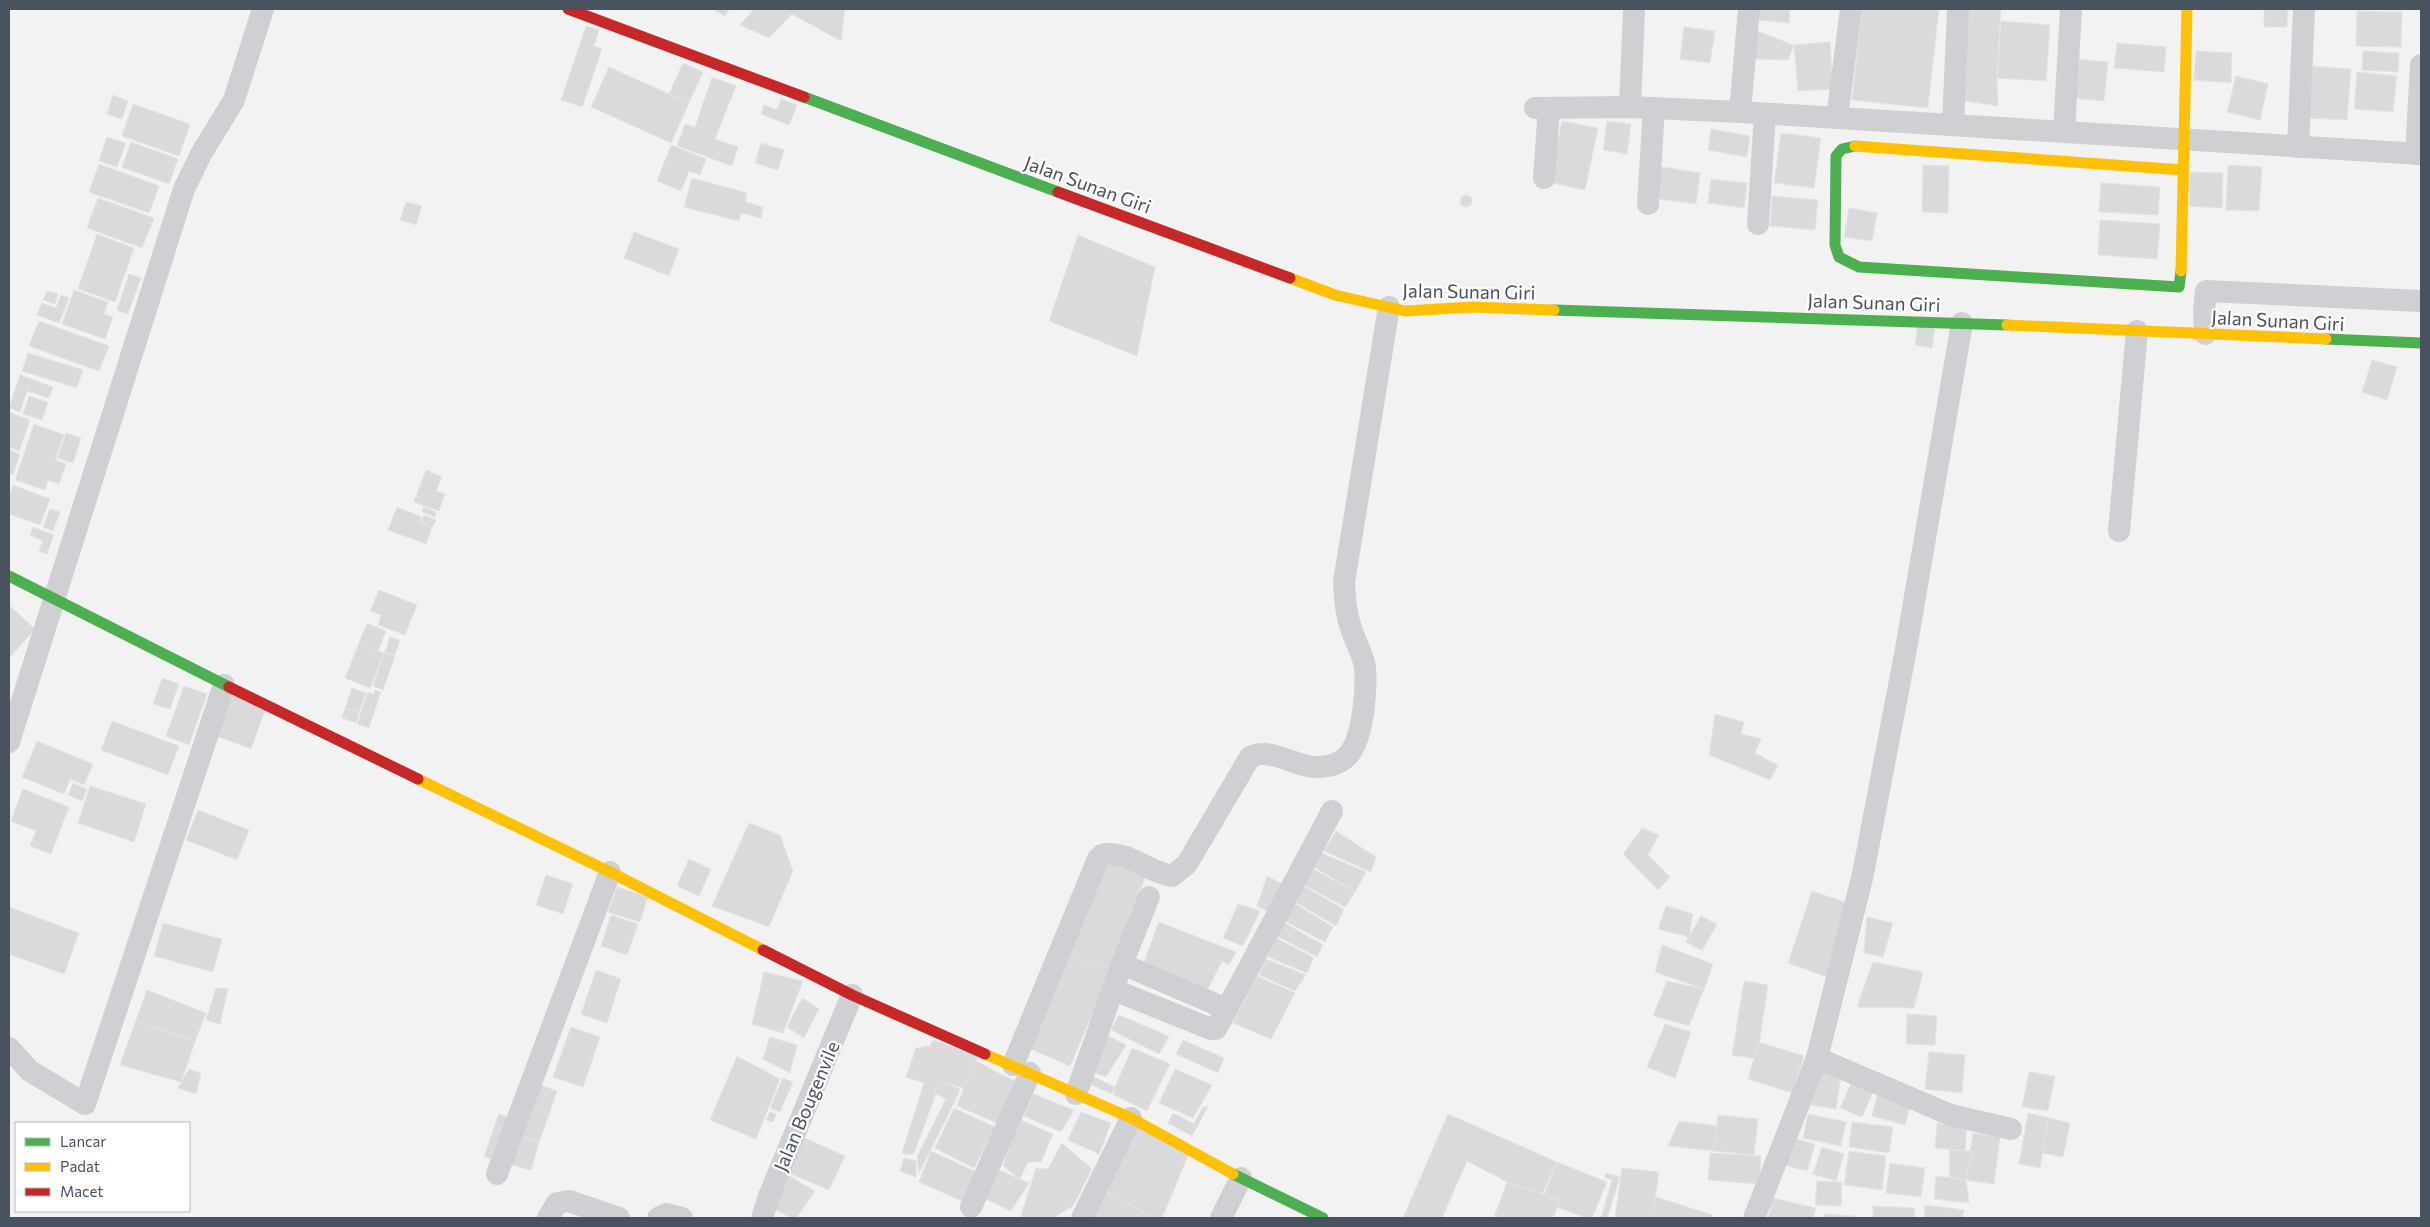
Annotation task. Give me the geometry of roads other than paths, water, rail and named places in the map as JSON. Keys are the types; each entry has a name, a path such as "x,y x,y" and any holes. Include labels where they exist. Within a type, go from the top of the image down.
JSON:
{"street":[{"path":"9,742 184,189 201,154 234,100 263,9"},
{"name":"Jalan Sunan Giri","path":"570,9 1326,291 1405,311 1472,307 1962,323 2421,344"},
{"path":"1630,106 1634,9"},
{"path":"1740,112 1748,9"},
{"path":"1837,118 1851,9"},
{"path":"1954,125 1958,9"},
{"path":"2064,132 2072,9"},
{"path":"2183,170 1853,146 1842,149 1836,156 1835,245 1839,256 1859,268 2178,287 2181,284 2187,9"},
{"path":"2298,146 2304,9"},
{"path":"1544,178 1542,108 1630,106 2419,154 2421,65"},
{"path":"1648,204 1654,108"},
{"path":"1758,224 1765,114"},
{"path":"2205,334 2204,310 2206,292 2421,301"},
{"path":"971,1207 1098,859 1102,855 1112,854 1172,876 1187,864 1250,757 1258,753 1266,753 1300,765 1318,767 1337,764 1350,754 1362,713 1365,694 1365,666 1345,608 1344,582 1389,307"},
{"path":"1754,1218 1817,1058 1863,874 1906,649 1962,323"},
{"path":"2119,531 2137,331"},
{"path":"9,576 224,685 610,872 852,996 1131,1118 1241,1178 1323,1218"},
{"path":"9,1048 30,1071 85,1104 224,685"},
{"path":"1114,990 1211,1030 1216,1029 1332,811"},
{"path":"497,1174 610,872"},
{"path":"1076,1094 1122,964 1150,897"},
{"path":"1122,964 1227,1009"},
{"name":"Jalan Bougenvile","path":"764,1217 769,1196 852,996"},
{"path":"1817,1058 1919,1100 1935,1110 2011,1129"},
{"path":"1082,1218 1131,1118"},
{"path":"1221,1218 1241,1178"},
{"path":"548,1218 557,1203 569,1201 619,1218"},
{"path":"658,1218 666,1214 682,1218"}]}
